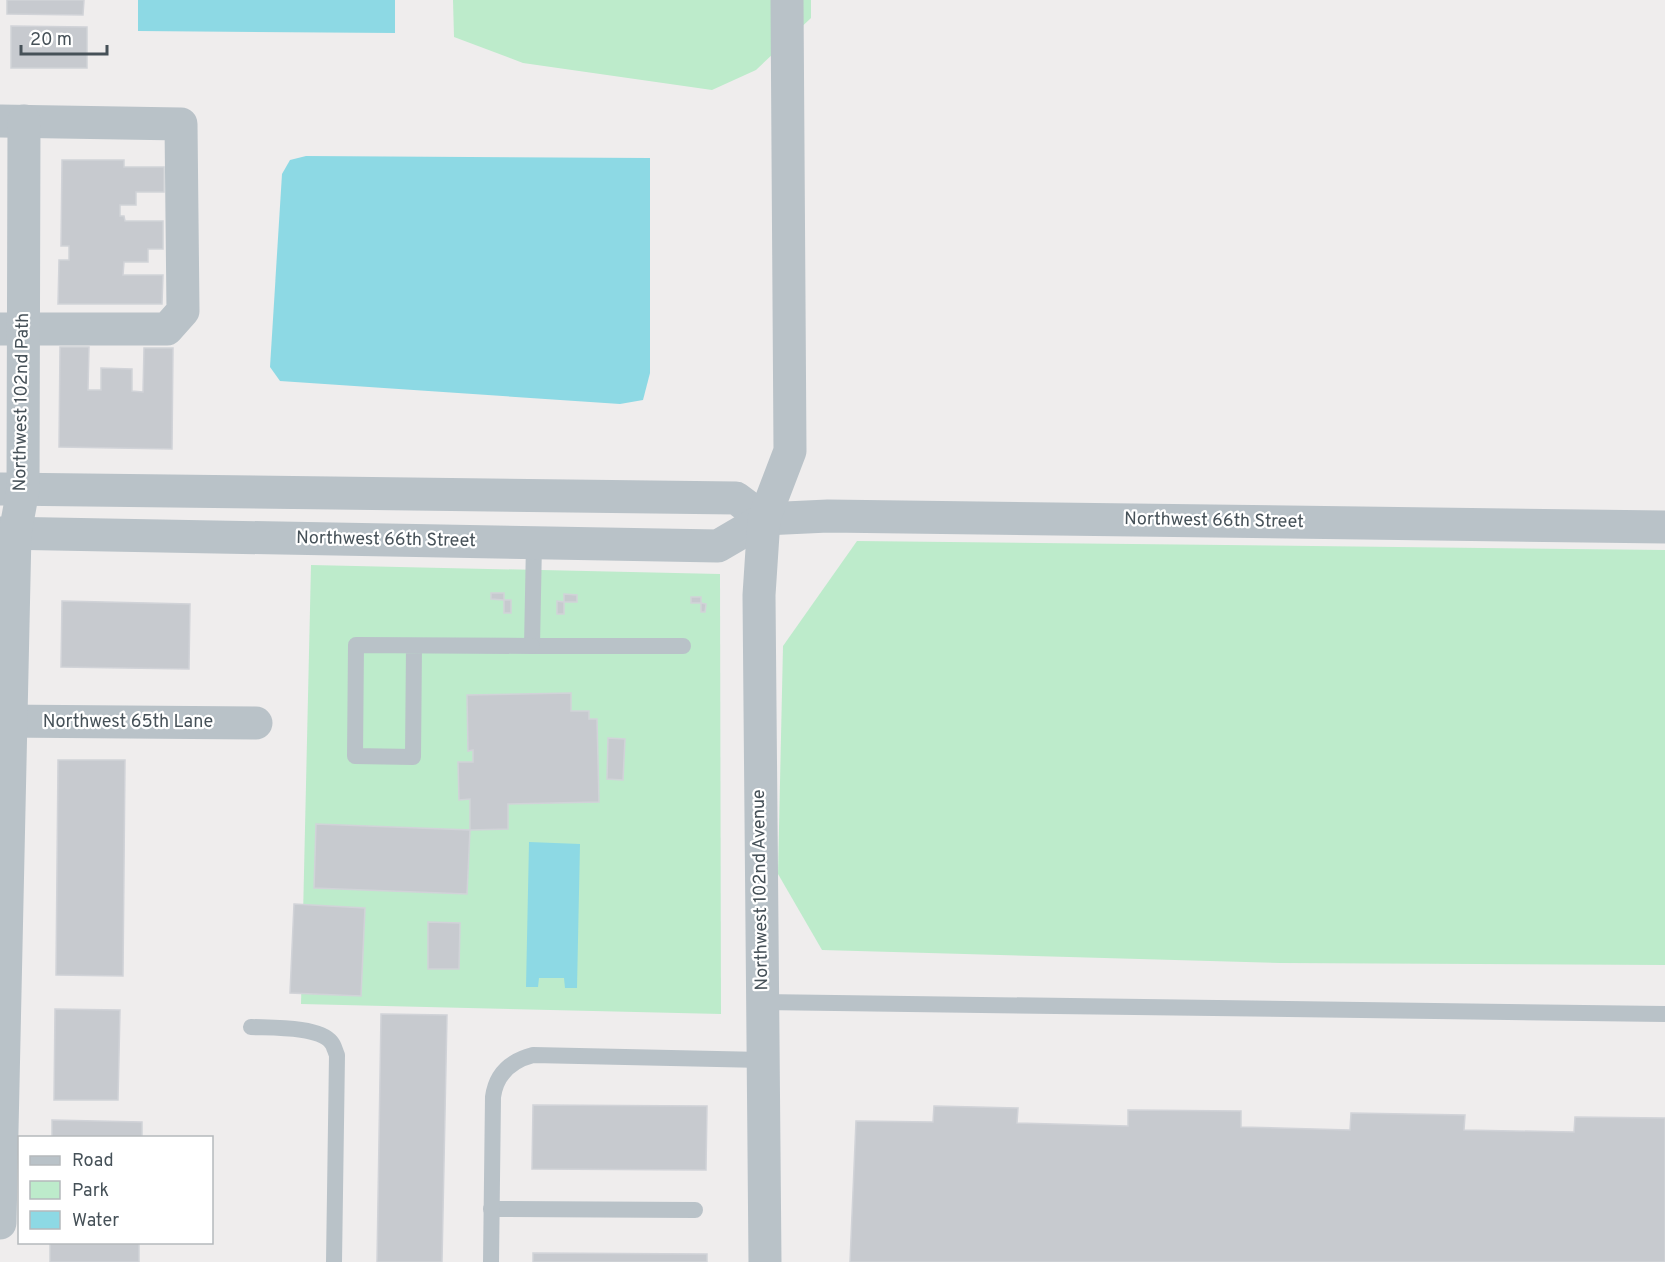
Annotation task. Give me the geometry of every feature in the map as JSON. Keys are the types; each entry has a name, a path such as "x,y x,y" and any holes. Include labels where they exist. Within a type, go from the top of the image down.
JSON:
{"street":[{"name":"Northwest 102nd Avenue","path":"765,1262 759,595 764,519 790,451 787,0"},
{"path":"11,329 166,329 183,311 181,124 12,121"},
{"name":"Northwest 102nd Path","path":"0,1223 7,533 11,489 12,121"},
{"path":"11,489 736,498 764,519"},
{"name":"Northwest 66th Street","path":"7,533 718,546 764,519 828,516 1665,527"},
{"name":"Northwest 65th Lane","path":"5,721 256,723"}],"lane":[{"path":"532,646 534,543"},
{"path":"414,646 413,757 355,756 356,645 682,646"},
{"path":"762,1002 1665,1014"},
{"path":"250,1027 295,1029 318,1034 331,1041 337,1055 334,1262"},
{"path":"491,1262 494,1088 502,1071 516,1060 533,1055 763,1059"},
{"path":"491,1209 695,1210"}],"green space":[{"path":"453,0 811,0 811,18 756,70 712,90 523,63 454,37"},
{"path":"857,541 1665,550 1665,965 1280,963 822,950 778,874 783,646"},
{"path":"311,565 720,574 721,1014 301,1004"}],"water":[{"path":"138,0 395,0 395,33 138,31"},
{"path":"306,156 650,158 650,373 643,400 620,404 280,381 270,367 282,174 290,160"},
{"path":"529,842 580,844 577,988 565,988 564,978 539,978 538,987 526,987"}],"building":[{"path":"7,0 84,0 83,15 7,14"},
{"path":"11,26 87,27 87,68 11,68"},
{"path":"62,160 124,160 124,167 164,167 164,192 136,192 136,205 120,205 120,216 124,216 125,221 163,221 163,249 148,249 148,262 124,262 123,275 163,275 162,304 58,304 59,260 69,260 69,246 61,246"},
{"path":"60,347 89,347 88,390 101,390 101,368 132,369 132,391 143,392 144,348 173,348 172,449 59,447"},
{"path":"491,593 504,593 504,600 491,599"},
{"path":"564,594 577,595 577,602 564,602"},
{"path":"691,597 701,597 701,603 691,603"},
{"path":"504,600 511,600 511,613 504,613"},
{"path":"62,601 190,604 189,669 61,667"},
{"path":"557,601 564,602 564,614 557,614"},
{"path":"701,603 706,604 705,612 701,612"},
{"path":"571,693 571,711 589,711 589,719 597,719 599,802 508,804 508,829 470,830 470,799 459,800 458,762 473,762 473,750 468,751 467,695"},
{"path":"608,738 625,739 623,780 607,779"},
{"path":"58,760 125,760 123,976 56,975"},
{"path":"316,824 470,830 467,894 314,888"},
{"path":"294,904 365,908 361,996 290,993"},
{"path":"428,922 460,923 459,969 428,969"},
{"path":"55,1009 120,1010 118,1100 54,1100"},
{"path":"381,1014 447,1015 442,1262 377,1262"},
{"path":"533,1105 707,1106 706,1170 532,1169"},
{"path":"934,1106 1018,1108 1017,1123 1128,1126 1128,1110 1241,1111 1241,1127 1350,1130 1351,1113 1465,1115 1464,1130 1574,1132 1575,1117 1665,1118 1665,1262 850,1262 856,1121 933,1122"},
{"path":"52,1120 142,1122 142,1136 52,1136"},
{"path":"50,1244 139,1244 139,1262 50,1262"},
{"path":"533,1253 707,1254 707,1262 533,1262"}]}
